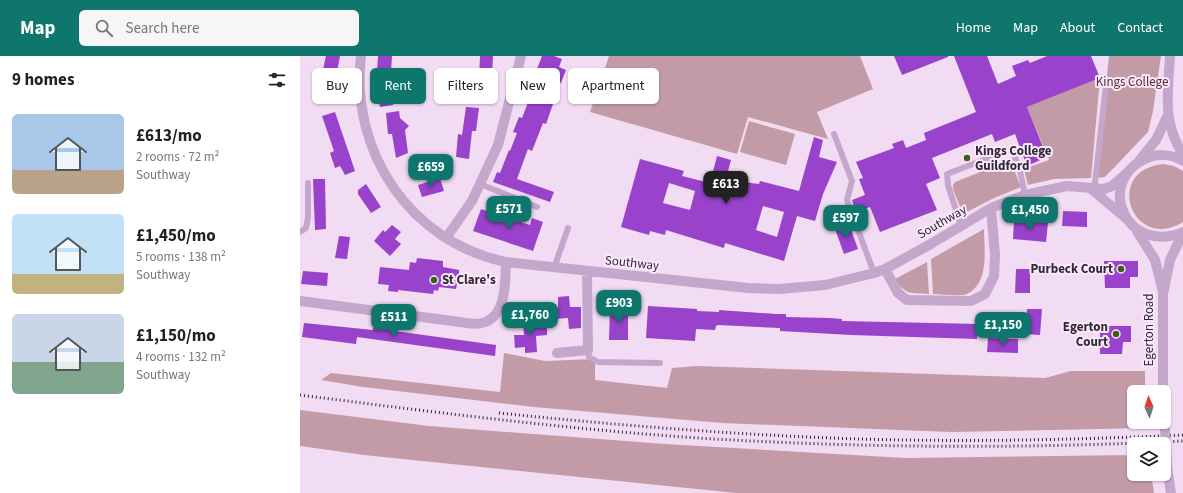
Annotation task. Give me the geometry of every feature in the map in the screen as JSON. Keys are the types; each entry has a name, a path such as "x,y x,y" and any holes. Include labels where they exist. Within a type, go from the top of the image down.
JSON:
{"street":[{"name":"Southway","path":"361,56 360,95 367,132 381,167 397,194 426,224 446,238 487,258 506,262 748,288 779,289 825,285 885,269 991,208 1025,194 1059,187 1104,189 1112,186 1138,162"},
{"path":"446,238 472,201 498,145 521,56"},
{"path":"1170,56 1167,117 1174,141 1183,156"},
{"path":"1138,162 1156,140 1167,117"},
{"path":"1138,162 1150,156 1163,155 1177,157 1183,161"},
{"path":"1127,219 1122,208 1120,196 1122,183 1128,171"},
{"path":"1090,188 1111,203 1135,228 1146,235 1158,238 1172,237 1183,233"},
{"path":"885,269 898,293 907,300 971,301 985,294 994,276 995,262 991,208"},
{"name":"Egerton Road","path":"1135,228 1156,260 1164,292 1163,385"},
{"path":"1164,292 1170,260 1183,233"},
{"path":"300,301 460,322 483,323 497,314 499,309 505,289 506,262"},
{"path":"557,353 588,350 588,271"},
{"path":"1165,429 1167,466 1171,493"}],"lane":[{"path":"1090,188 1095,183 1106,84"},
{"path":"834,134 852,181 847,200 874,273"},
{"path":"961,226 948,185 947,174 1012,149 1025,194"},
{"path":"300,232 306,228 308,217 308,183"},
{"path":"480,184 537,206"},
{"path":"554,268 568,228"},
{"path":"588,350 589,357 598,362 660,363"}],"green space":[{"path":"609,56 860,56 873,89 817,112 828,139 748,117 737,154 590,112 593,104 659,104 659,68 605,68"},
{"name":"Kings College","path":"1109,56 1161,56 1153,111 1148,132 1105,177 1096,178"},
{"path":"1100,78 1091,178 1054,179 1028,185 1024,169 1049,160 1027,107"},
{"path":"749,121 795,134 786,165 740,152"},
{"path":"1006,162 1012,165 1021,187 994,198 963,214 953,189 955,182"},
{"path":"1163,164 1174,166 1183,171 1183,222 1165,229 1150,227 1139,219 1131,207 1129,194 1133,180 1144,170"},
{"path":"984,229 984,265 979,282 974,289 964,295 933,294 931,259"},
{"path":"927,262 929,294 905,291 895,279"},
{"path":"504,353 545,361 595,359 595,380 667,388 672,368 697,366 1045,378 1071,371 1145,371 1145,385 1127,385 1127,428 951,432 722,423 534,407 363,387 321,380 331,373 500,392"},
{"path":"300,410 429,426 665,444 905,458 1127,455 1127,481 1152,481 1154,493 736,493 364,455 300,446"}],"building":[{"path":"326,56 340,56 338,68 323,68"},
{"path":"378,56 392,56 391,68 377,68"},
{"path":"480,56 493,56 492,68 480,68"},
{"path":"542,56 554,56 562,59 559,67 566,70 561,83 560,68 537,68"},
{"path":"894,56 948,56 948,57 902,75"},
{"path":"954,56 987,56 998,84 1016,76 1012,66 1028,60 1030,63 1047,56 1091,56 1100,78 1027,107 1047,157 1027,166 1015,134 995,142 992,134 932,158 940,178 926,184 937,210 880,232 870,207 856,212 852,200 865,195 859,179 863,178 856,162 894,148 892,144 903,140 906,148 926,140 924,133 976,112"},
{"path":"379,104 393,104 393,105 380,107"},
{"path":"527,104 553,104 546,124 543,123 532,151 528,149 517,179 554,192 550,202 493,182 497,172 500,173 509,150 510,151 517,133 513,132 519,117 522,118"},
{"path":"466,107 479,108 476,131 472,131 469,159 456,157 458,134 462,135"},
{"path":"399,111 400,118 409,126 405,130 408,153 396,158 392,134 388,134 386,113"},
{"path":"335,112 355,171 345,175 340,166 335,168 330,153 334,151 322,116"},
{"path":"814,137 823,140 819,157 837,162 823,194 815,221 797,216 784,261 725,243 724,248 666,230 665,235 650,231 649,235 621,227 640,159 684,171 682,176 710,183 717,156 731,160 727,175 728,177 759,184 760,181 799,191","holes":["669,183 695,191 690,210 663,203","763,206 784,212 777,237 756,230"]},
{"path":"440,178 444,191 422,197 418,185"},
{"path":"313,179 325,179 326,229 315,230"},
{"path":"366,184 381,207 371,213 358,194 358,190"},
{"path":"481,209 530,225 532,218 543,222 533,251 473,231"},
{"path":"1063,211 1087,212 1087,227 1062,226"},
{"path":"1014,221 1048,223 1046,242 1013,239"},
{"path":"849,224 858,249 844,254 835,229"},
{"path":"392,225 401,232 395,239 401,244 390,256 374,241 383,230 385,232"},
{"path":"339,236 350,237 347,259 335,258"},
{"name":"St Clare's","path":"417,258 443,261 443,267 459,270 459,285 457,284 456,289 439,287 438,291 434,290 433,294 398,290 398,292 388,291 389,285 378,284 380,267 409,270 410,262 416,263"},
{"name":"Purbeck Court","path":"1104,261 1138,261 1138,277 1130,277 1130,288 1105,288"},
{"path":"1016,269 1030,269 1030,293 1015,293"},
{"path":"303,271 328,273 327,286 301,284"},
{"path":"569,296 570,307 581,307 581,328 569,329 568,318 554,319 553,308 558,308 558,297"},
{"path":"648,306 697,309 697,311 719,312 719,310 786,314 786,317 830,318 842,319 842,321 978,324 977,339 851,335 780,331 780,328 718,325 716,326 715,330 696,329 695,341 646,338"},
{"path":"610,307 628,308 628,340 609,340"},
{"path":"1027,309 1042,309 1040,335 1026,334"},
{"path":"535,320 535,325 547,325 547,335 536,336 537,352 525,353 525,347 515,348 514,335 524,335 523,321"},
{"path":"304,323 373,330 373,328 496,345 495,356 357,337 356,344 302,337"},
{"name":"Egerton Court","path":"1100,326 1131,326 1131,342 1123,342 1122,354 1100,354"},
{"path":"988,338 1018,339 1018,353 987,352"}],"railway":[{"path":"300,395 548,425 698,438 819,444 941,446 1123,444 1183,441"},
{"path":"499,413 679,429 886,440 1084,439 1183,435"}],"place":[{"name":"Kings College Guildford","path":"967,158"},
{"name":"Purbeck Court","path":"1121,269"},
{"name":"St Clare's","path":"434,280"},
{"name":"Egerton Court","path":"1116,334"}]}
